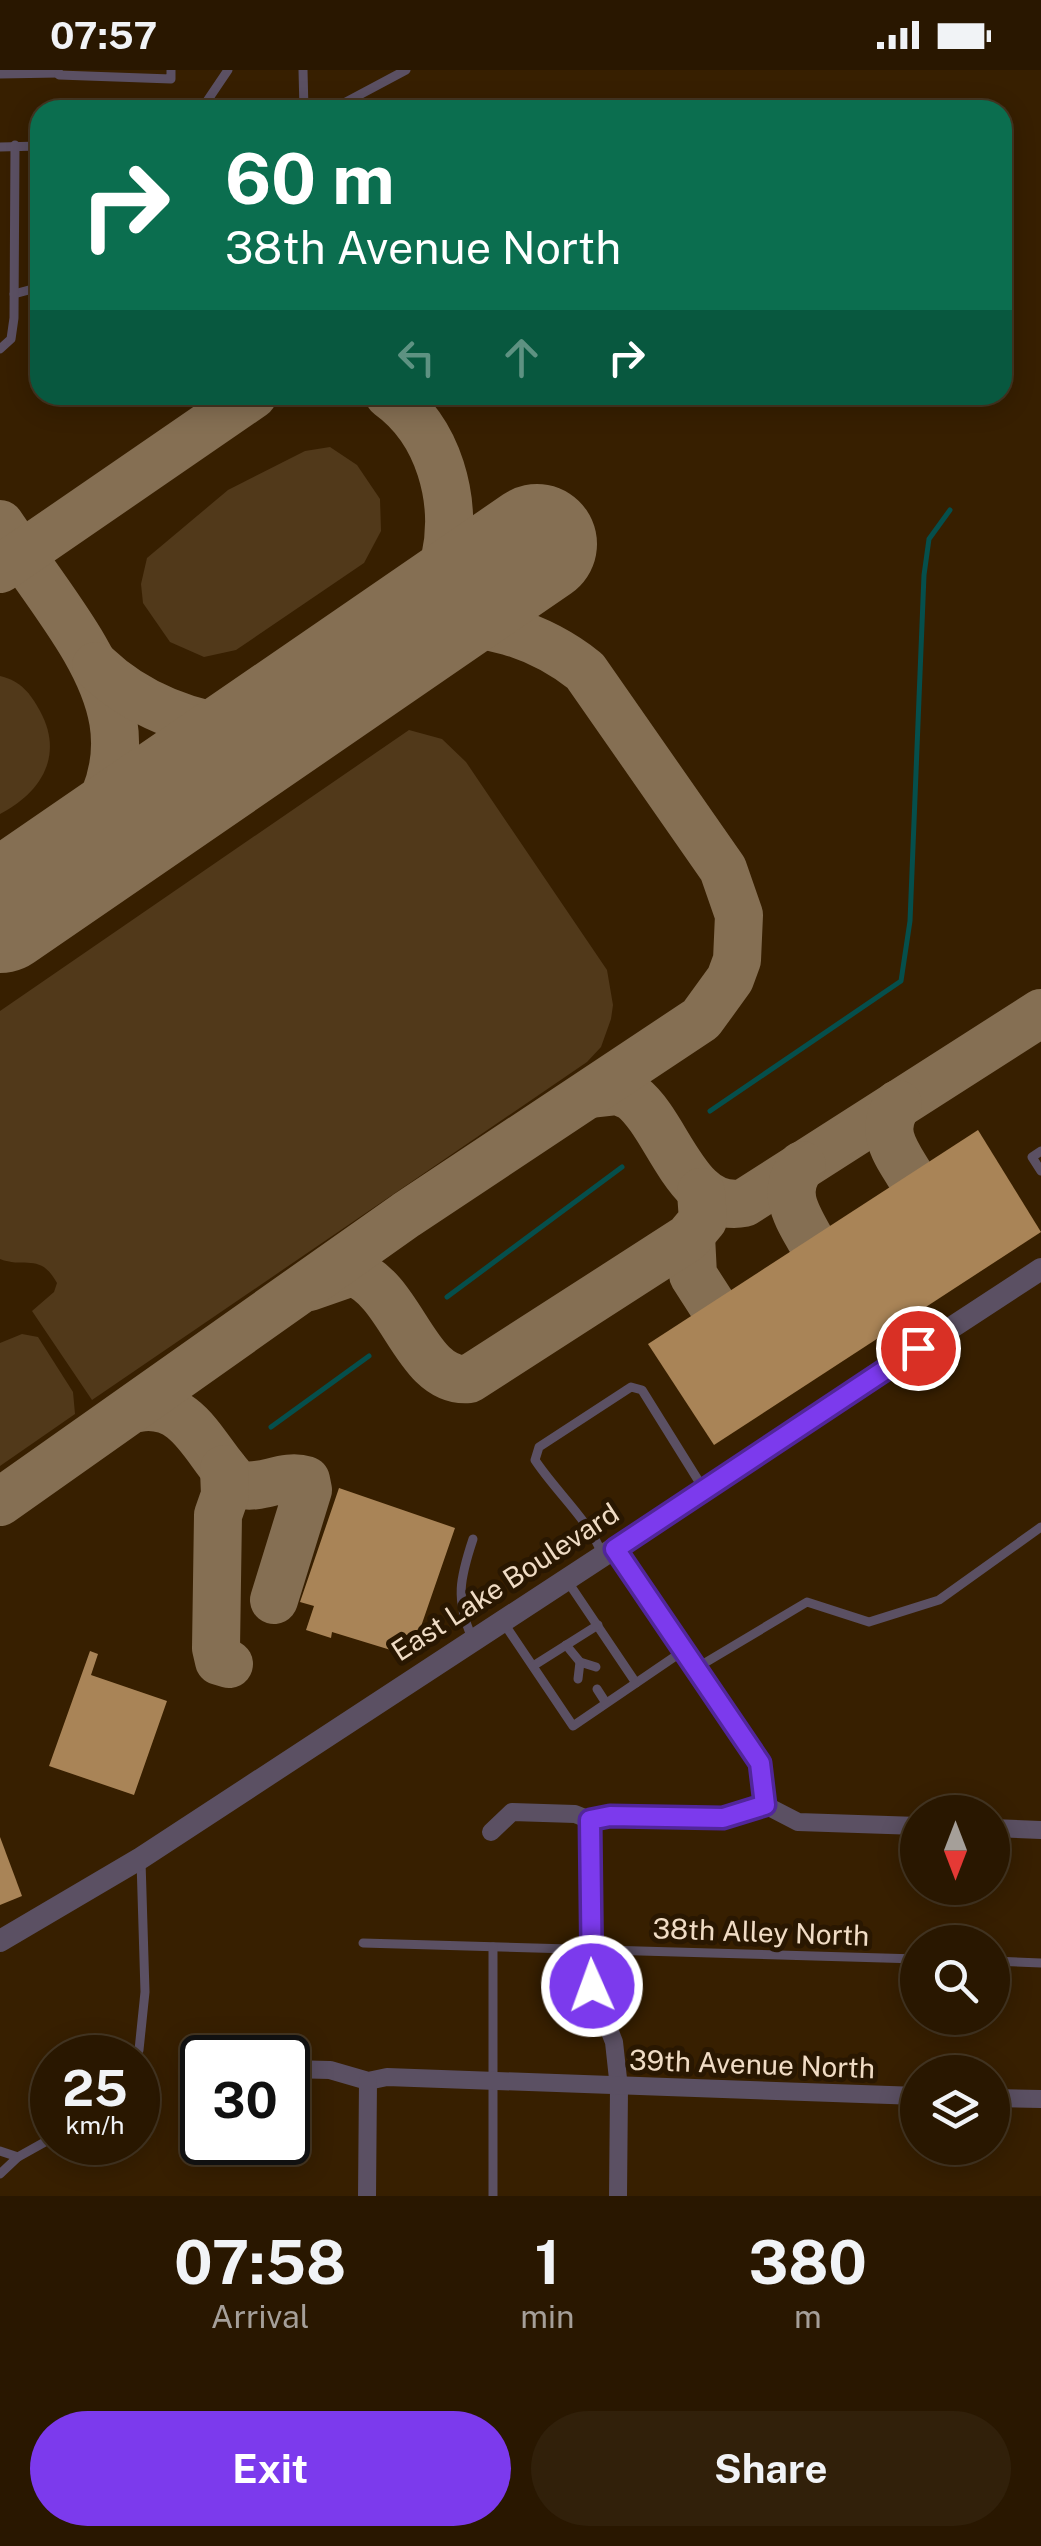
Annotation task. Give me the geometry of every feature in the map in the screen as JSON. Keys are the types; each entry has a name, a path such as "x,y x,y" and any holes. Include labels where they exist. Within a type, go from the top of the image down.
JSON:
{"street":[{"name":"East Lake Boulevard","path":"0,1942 140,1858 1041,1268"},
{"path":"609,1552 686,1649 760,1763 765,1805"},
{"path":"491,1832 512,1812 575,1814 590,1820 610,1816 723,1818 765,1805 798,1822 900,1825"},
{"path":"590,1820 592,1986 614,2042 619,2088 618,2196"},
{"path":"1010,1829 1041,1830"},
{"name":"39th Avenue North","path":"310,2070 330,2070 368,2081 387,2077 900,2096"},
{"path":"367,2196 368,2081"},
{"path":"1010,2098 1041,2099"}],"lane":[{"path":"0,74 59,72 171,79 171,70"},
{"path":"208,100 228,70"},
{"path":"304,70 304,100"},
{"path":"350,100 406,70"},
{"path":"0,349 11,339 15,145"},
{"path":"0,147 30,146"},
{"path":"14,294 30,290"},
{"path":"1041,1150 1032,1157 1041,1171"},
{"path":"609,1552 559,1496 535,1460 538,1447 631,1387 642,1390 703,1488"},
{"path":"698,1667 807,1602 869,1622 938,1600 1041,1527"},
{"path":"473,1539 463,1570 459,1608 473,1640"},
{"path":"566,1579 636,1683"},
{"path":"503,1622 573,1726 600,1694 636,1683 686,1649"},
{"path":"533,1666 598,1624"},
{"path":"566,1644 587,1673 580,1662"},
{"path":"140,1858 145,1992 141,2035"},
{"name":"38th Alley North","path":"363,1943 900,1959"},
{"path":"493,1947 493,2196"},
{"path":"1010,1962 1041,1963"},
{"path":"0,2174 30,2150"},
{"path":"0,2151 18,2157"}],"shaded area":[{"path":"330,447 357,465 380,499 381,531 364,563 236,650 204,657 170,642 143,603 141,584 147,558 228,490 305,451"},
{"path":"0,676 19,685 32,699 47,727 50,743 45,771 37,783 0,814"},
{"path":"409,730 442,739 466,762 607,970 613,1005 601,1047 587,1062 92,1400 32,1311 54,1292 57,1283 51,1273 38,1264 0,1259 0,1011"},
{"path":"22,1334 38,1337 73,1392 75,1414 0,1466 0,1343"}],"building":[{"path":"978,1130 1041,1232 714,1445 648,1344"},
{"path":"339,1488 455,1528 417,1638 399,1633 394,1651 332,1632 331,1638 306,1630 314,1606 300,1602"},
{"path":"90,1651 98,1654 91,1675 167,1701 134,1795 49,1766"},
{"path":"0,1837 22,1896 0,1905"}],"waterway":[{"path":"710,1111 901,981 910,921 924,575 929,539 950,510"},
{"path":"447,1297 622,1167"},
{"path":"271,1427 369,1356"}],"taxiway":[{"path":"0,569 238,405"},
{"path":"400,405 432,447 441,468 449,514 445,559 419,625"},
{"path":"0,524 90,659 108,700 115,742 108,785 85,832 43,883"},
{"path":"0,1502 406,1215 701,1019 730,979 737,960 739,915 723,869 585,671 548,647 509,631 468,623 424,621"},
{"path":"96,666 132,694 173,714 262,733"},
{"path":"591,1094 618,1091 632,1097 693,1182 724,1203 744,1203 1041,1013"},
{"path":"898,1104 889,1132 909,1174"},
{"path":"802,1165 792,1184 792,1193 810,1239"},
{"path":"309,1287 352,1272 384,1297 435,1367 451,1377 469,1379 688,1238 703,1220 701,1192"},
{"path":"691,1236 693,1275 711,1303"},
{"path":"138,1408 156,1407 184,1420 237,1484 306,1480 308,1490 274,1600"},
{"path":"224,1469 225,1495 218,1515 216,1648 219,1661 229,1664"}],"runway":[{"path":"0,913 537,544"}],"route":[{"path":"592,1986 590,1820 610,1816 723,1818 765,1805 760,1763 615,1549 918,1348"}]}
